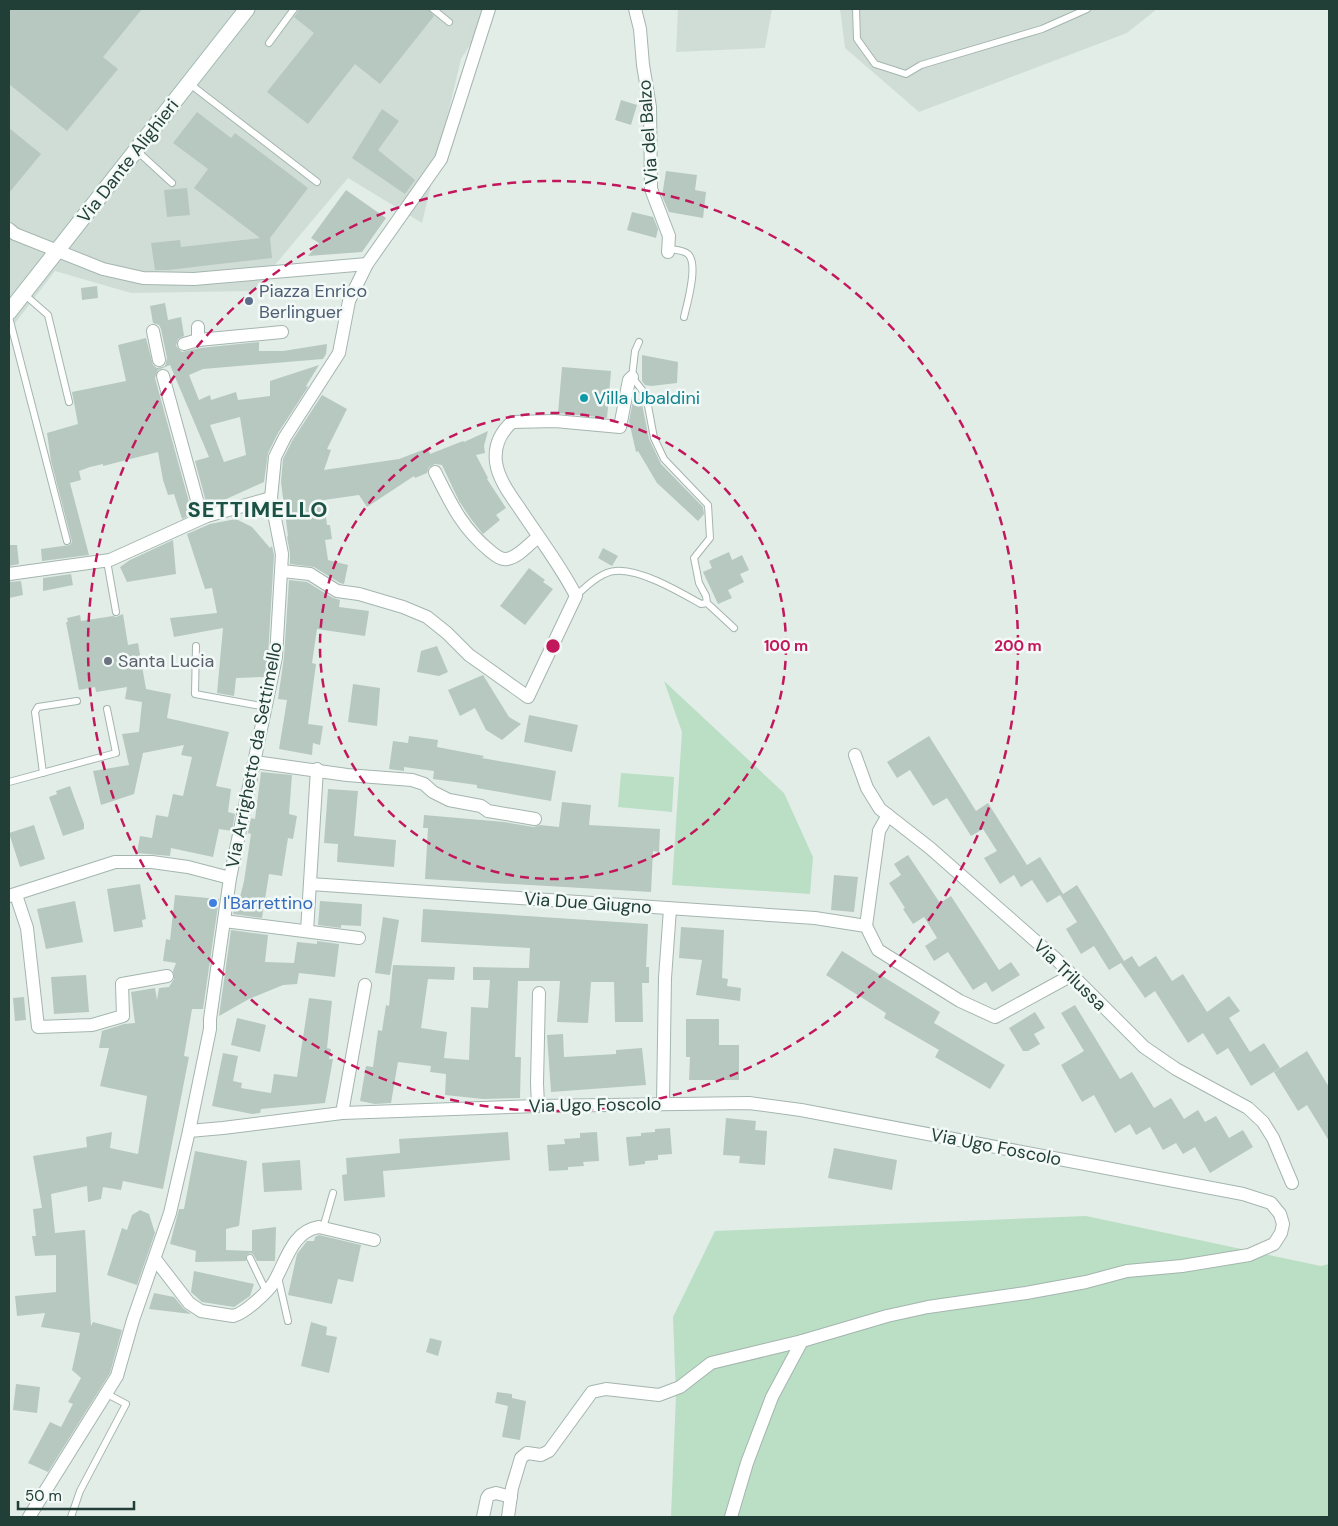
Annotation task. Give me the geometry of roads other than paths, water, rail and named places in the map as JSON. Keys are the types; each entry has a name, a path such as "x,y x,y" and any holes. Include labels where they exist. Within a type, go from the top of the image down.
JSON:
{"main road":[{"name":"Via Dante Alighieri","path":"9,312 247,9"}],"street":[{"name":"Via Arrighetto da Settimello","path":"29,1517 117,1376 133,1320 170,1213 210,1029 230,878 276,657 282,571 280,537 271,498 275,457 285,437 339,353 350,301 367,264 441,159 489,9"},
{"name":"Via del Balzo","path":"635,9 640,29 643,65 650,107 651,189 669,236 668,251"},
{"path":"9,229 16,234 103,269 143,278 198,278 367,264"},
{"path":"153,331 158,360"},
{"path":"184,344 198,333 282,332"},
{"path":"163,376 200,510"},
{"path":"282,571 310,574 337,591 359,594 427,617 447,633 469,655 528,697 576,596 506,487 496,464 495,449 500,436 512,422 555,421 620,427 629,380 632,377"},
{"path":"435,472 458,517 475,538 498,557 504,560 513,557 538,536"},
{"path":"9,574 107,561 200,510 271,498"},
{"name":"Via Trilussa","path":"855,755 867,788 880,809 930,848 1056,959 1144,1047 1176,1069 1248,1108 1263,1122 1273,1138 1292,1183"},
{"path":"255,762 316,769 347,775 412,780 424,784 433,792 449,800 481,806 488,811 535,819"},
{"path":"307,931 316,769"},
{"path":"888,815 879,831 866,926 878,950 960,1000 995,1018 1072,975"},
{"path":"167,976 122,984 123,1016 92,1025 38,1027 27,928 12,896 115,862 152,862 188,867 230,878"},
{"name":"Via Due Giugno","path":"310,884 815,918 866,926"},
{"path":"663,1103 665,978 670,908"},
{"path":"224,921 359,938"},
{"path":"342,1114 365,985"},
{"path":"538,1106 539,993"},
{"name":"Via Ugo Foscolo","path":"189,1131 342,1114 538,1106 749,1103 801,1110 1242,1194 1272,1203 1280,1214 1283,1224 1281,1233 1274,1244 1249,1256 1182,1266 1127,1271 1086,1282 1026,1293 928,1307 887,1316 802,1342"},
{"path":"155,1259 189,1303 201,1311 233,1316 248,1308 274,1283 288,1251 296,1240 310,1229 319,1227 374,1240"},
{"path":"508,1517 518,1462 522,1455 527,1453 541,1455 549,1450 592,1392 606,1389 659,1395 680,1387 711,1363 802,1342"},
{"path":"731,1517 747,1463 772,1397 802,1342"},
{"path":"483,1517 489,1495 496,1493 511,1497"}],"lane":[{"path":"269,43 294,9"},
{"path":"433,9 449,22"},
{"path":"856,9 857,39 875,64 906,74 921,65 1042,29 1087,9"},
{"path":"189,84 317,182"},
{"path":"136,150 172,183"},
{"path":"668,251 686,252 692,259 693,272 684,317"},
{"path":"23,294 48,315 69,402"},
{"path":"9,317 67,541"},
{"path":"639,342 635,351 632,377 646,395 654,438 664,459 708,505 710,538 694,558 699,583 706,596 707,603 734,628"},
{"path":"107,561 116,612"},
{"path":"576,596 599,577 614,570 644,576 702,604 707,603"},
{"path":"196,646 195,694 266,707"},
{"path":"43,773 35,712 38,707 78,701"},
{"path":"9,782 116,753 107,709"},
{"path":"323,1228 333,1193"},
{"path":"250,1258 266,1291"},
{"path":"277,1276 288,1322"},
{"path":"71,1517 80,1491 126,1404 107,1394"}],"place":[{"name":"Piazza Enrico Berlinguer","path":"249,301"},
{"name":"Villa Ubaldini","path":"584,398"},
{"name":"Santa Lucia","path":"108,661"},
{"name":"I'Barrettino","path":"213,903"}],"district":[{"name":"SETTIMELLO","path":"258,509"}]}
